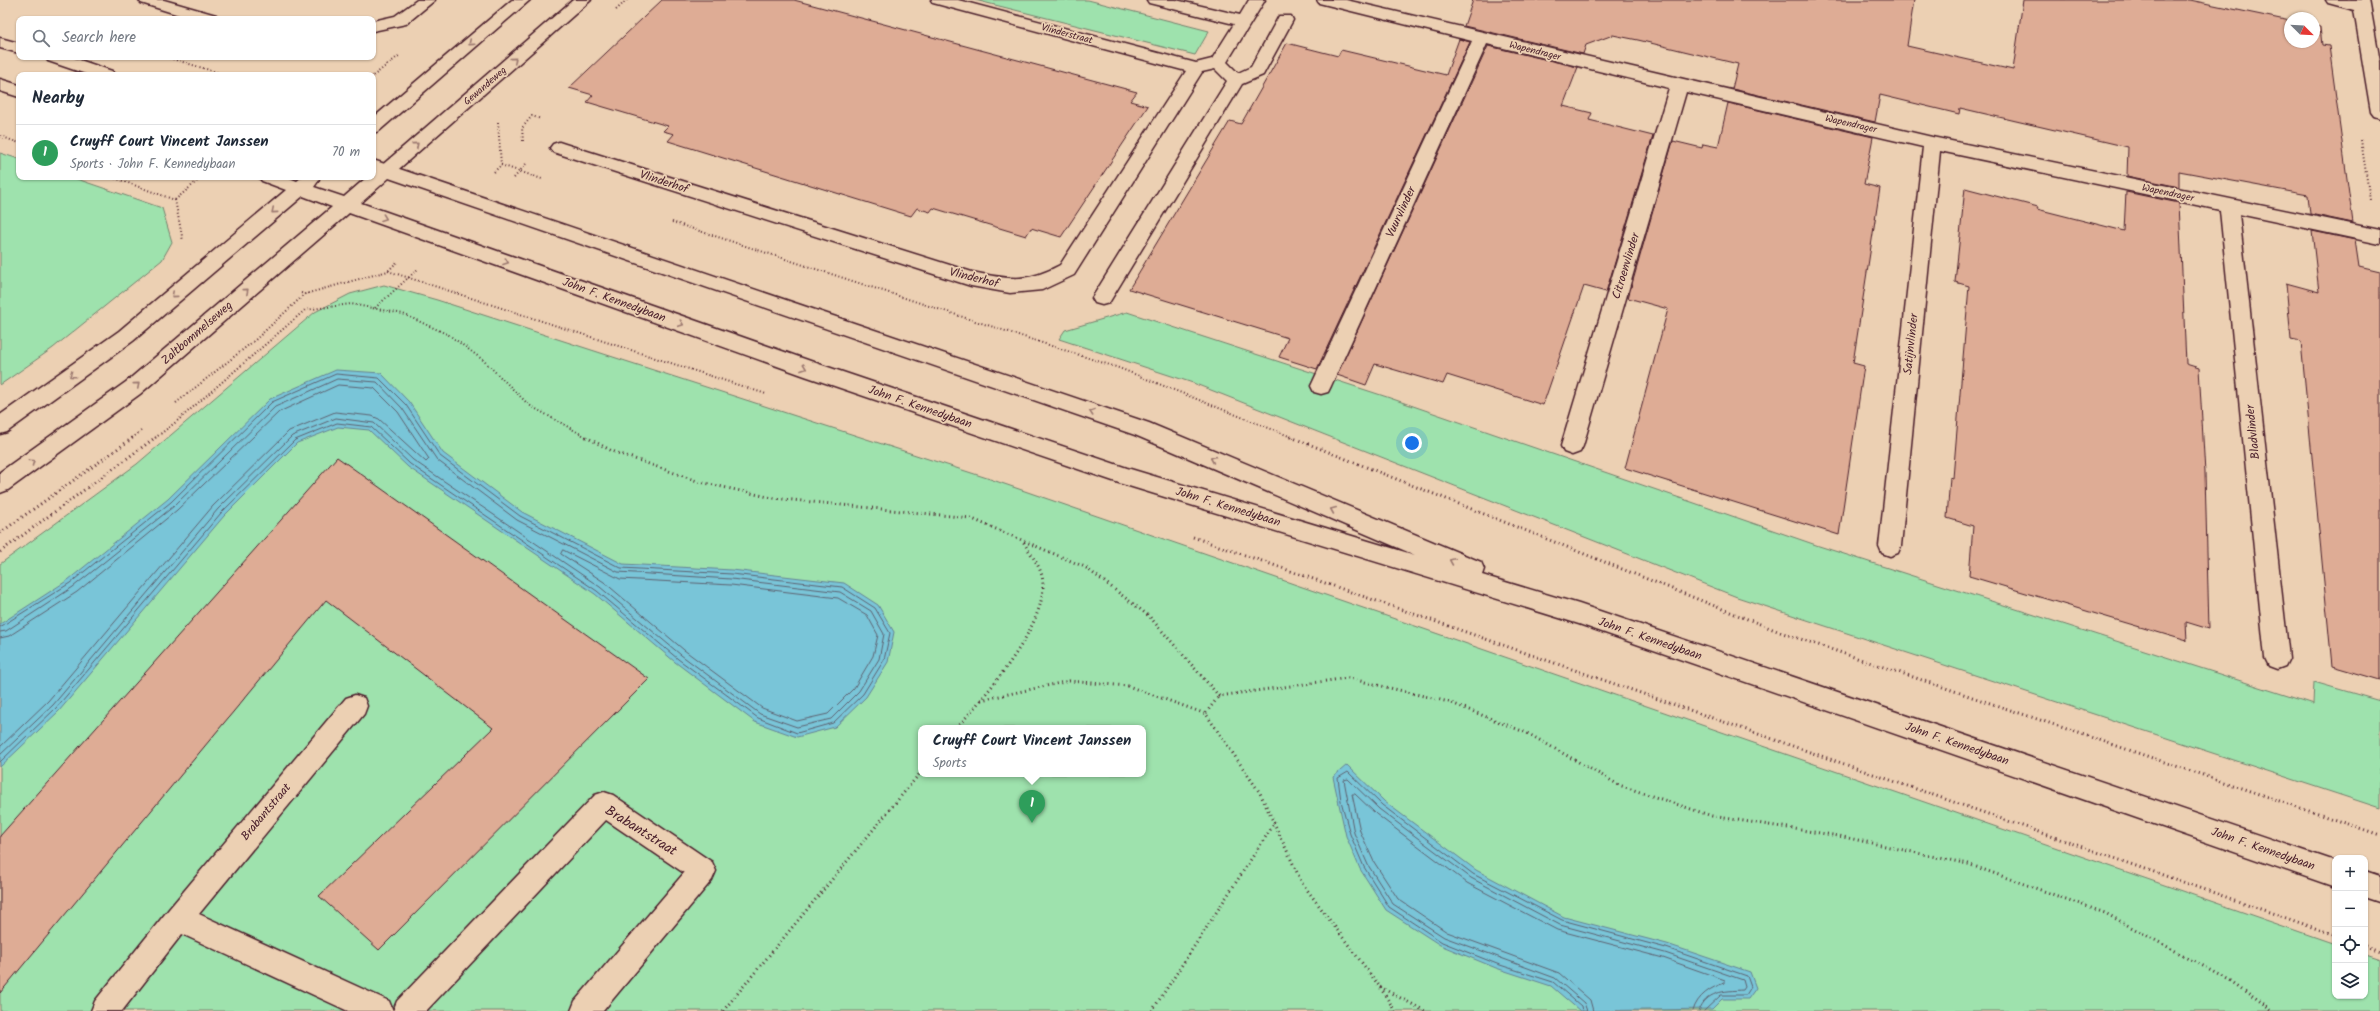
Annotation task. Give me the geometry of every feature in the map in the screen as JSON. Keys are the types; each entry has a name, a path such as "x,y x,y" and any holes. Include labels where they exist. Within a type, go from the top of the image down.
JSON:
{"street":[{"path":"147,0 200,16"},
{"path":"376,25 400,20 427,0"},
{"path":"376,124 522,0"},
{"name":"Gewandeweg","path":"380,168 583,0"},
{"name":"Vlinderstraat","path":"939,0 1196,68"},
{"path":"1155,0 1244,21"},
{"path":"1196,68 1218,63 1257,0"},
{"name":"Wapendrager","path":"1325,0 1680,86 1932,142 2380,237"},
{"path":"2334,0 2361,3 2380,112"},
{"path":"1102,298 1236,80 1257,71 1285,20"},
{"name":"Vuurvlinder","path":"1321,386 1482,38"},
{"path":"0,43 16,47"},
{"path":"63,60 97,72"},
{"path":"1218,63 1236,80"},
{"name":"Vlinderhof","path":"559,148 971,279 1010,286 1042,283 1067,270 1196,68"},
{"path":"0,85 16,90"},
{"name":"Citroenvlinder","path":"1572,446 1680,86"},
{"name":"Satijnvlinder","path":"1890,546 1932,142"},
{"name":"John F. Kennedybaan","path":"380,168 1142,429 1579,614"},
{"name":"John F. Kennedybaan","path":"288,180 307,183 347,205 812,370 1127,477 1579,614 2332,873"},
{"name":"Zaltbommelseweg","path":"0,484 133,388 347,205 369,180"},
{"path":"0,426 126,336 307,183"},
{"name":"Bladvlinder","path":"2229,206 2277,658"},
{"name":"Brabantstraat","path":"105,1011 178,918 354,706"},
{"name":"Brabantstraat","path":"407,1011 604,804 704,871 585,1011"},
{"path":"2368,885 2380,889"},
{"path":"178,918 379,1011"}],"path":[{"path":"613,14 627,0"},
{"path":"176,60 216,72"},
{"path":"498,122 501,165 543,179"},
{"path":"0,136 16,142"},
{"path":"120,180 175,200 198,180"},
{"path":"664,220 1119,368 1780,632 2380,835"},
{"path":"305,294 388,271 771,396"},
{"path":"0,552 176,422 305,310 351,304 403,314 449,335 483,360 529,406 612,451 700,482 766,496 970,518 1085,567 1148,616 1219,696"},
{"path":"1192,537 2332,935"},
{"path":"959,725 980,700 1028,634 1041,603 1042,577 1022,540"},
{"path":"1206,714 1219,696 1348,678 1449,702 1527,732 1619,785 1712,816 1839,836 1968,864 2105,913 2231,980 2272,1011"},
{"path":"980,700 1069,681 1128,686 1206,714 1260,793 1302,884 1380,987 1395,1011"},
{"path":"723,1011 918,776"},
{"path":"1152,1011 1274,824"},
{"path":"2368,947 2380,951"},
{"path":"1380,987 1425,1011"}],"green space":[{"path":"975,0 1088,0 1209,31 1195,55"},
{"path":"0,153 16,158 16,180 80,180 162,208 172,242 162,260 53,348 0,385"},
{"path":"384,285 437,300 987,478 2332,943 2332,999 2368,999 2368,955 2380,959 2380,1011 0,1011 0,564 137,464 315,312 350,294"},
{"path":"1127,312 1387,397 1819,546 2313,704 2314,682 2380,701 2380,808 1737,597 1193,383 1059,339 1065,330"}],"water":[{"path":"336,370 381,373 409,402 443,453 522,512 623,564 732,570 844,583 878,605 894,632 888,662 866,697 835,727 797,737 755,722 675,662 595,594 408,467 369,430 338,427 297,443 224,516 59,711 0,767 0,624 68,580 168,499 270,399"},
{"path":"1347,765 1385,802 1476,870 1564,917 1667,944 1750,972 1756,988 1748,999 1722,999 1712,1009 1580,1011 1551,986 1496,968 1440,945 1386,910 1360,869 1346,836 1333,777"}],"building":[{"path":"662,0 794,0 1137,92 1130,101 1148,106 1061,237 1031,228 1026,236 933,208 930,212 917,208 911,216 668,141 674,134 663,131 668,126 587,102 593,95 569,88"},
{"path":"1473,0 1914,0 1907,46 2013,70 2023,0 2190,0 2284,20 2284,48 2320,48 2320,27 2322,45 2329,46 2353,223 2310,214 2308,195 2179,171 2179,187 2127,176 2128,147 1960,108 1959,114 1880,95 1875,122 1732,89 1738,64 1638,40 1613,35 1586,45 1583,54 1464,26"},
{"path":"1459,39 1470,42 1317,369 1279,357 1288,338 1129,289 1230,121 1241,124 1287,43 1338,56 1341,50 1446,75"},
{"path":"1488,46 1578,67 1563,106 1592,113 1589,120 1653,136 1606,292 1584,286 1543,405 1447,375 1443,384 1375,364 1366,385 1337,375"},
{"path":"1728,103 1873,137 1864,184 1880,188 1853,363 1864,366 1839,535 1625,468 1668,309 1628,298 1673,141 1702,148 1703,144 1718,147"},
{"path":"1965,188 2038,207 2037,209 2124,231 2126,192 2179,203 2186,364 2199,368 2205,473 2209,629 2186,622 2187,641 1969,576 1973,526 1947,518 1950,477 1953,478 1969,286 1955,282"},
{"path":"2312,231 2355,240 2359,267 2380,272 2380,680 2332,666 2301,342 2291,340 2286,283 2319,292"},
{"path":"337,457 649,679 379,950 319,896 493,728 326,600 0,993 0,836"}],"place":[{"name":"Cruyff Court Vincent Janssen","path":"1032,823"}]}
